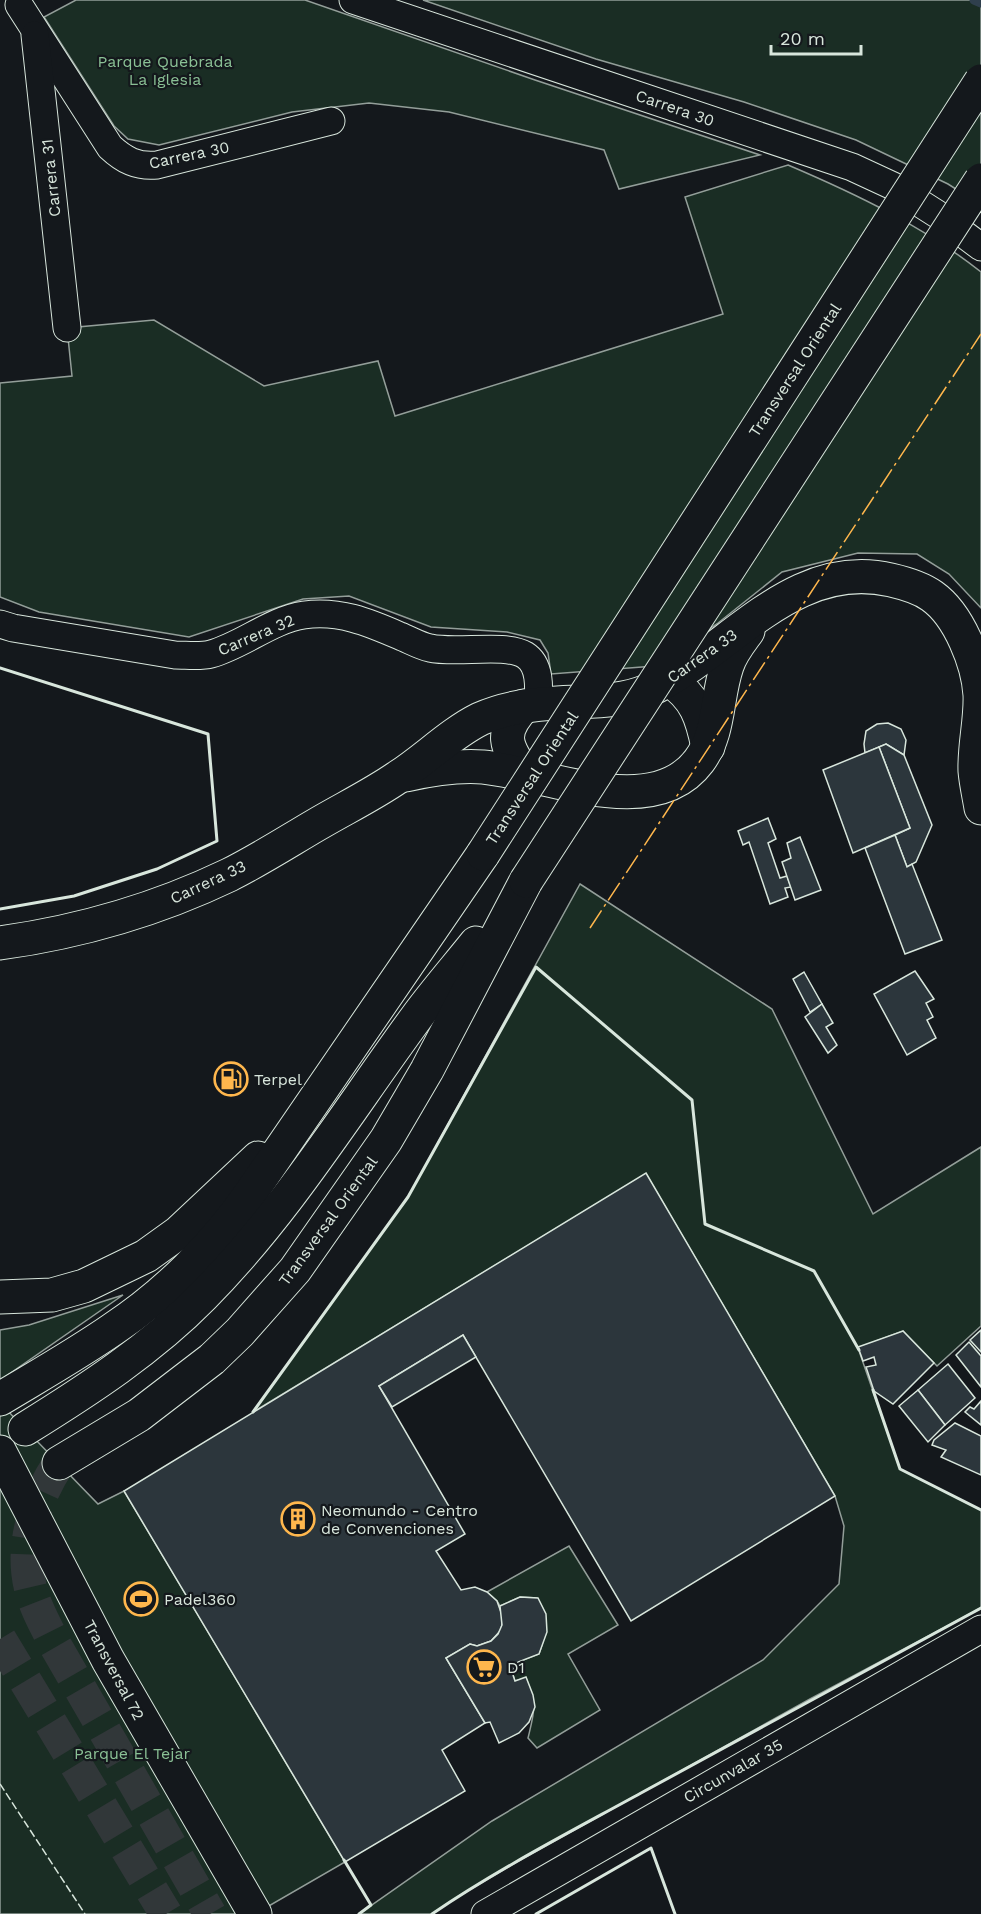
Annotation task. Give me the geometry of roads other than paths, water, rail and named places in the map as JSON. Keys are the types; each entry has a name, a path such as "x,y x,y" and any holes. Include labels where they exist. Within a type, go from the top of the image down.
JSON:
{"main road":[{"name":"Transversal Oriental","path":"0,1399 115,1328 153,1298 197,1258 236,1214 483,854 981,81"},
{"name":"Transversal Oriental","path":"59,1463 139,1415 212,1359 240,1332 295,1270 386,1140 427,1070 526,881 981,180"},
{"name":"Carrera 33","path":"0,943 83,928 139,912 187,894 231,874 399,777 448,739 477,721 492,714 531,706 625,697 643,693 684,672 771,606 793,593 846,576 875,576 900,582 932,596 955,621 972,656 980,696 975,770 981,808"},
{"name":"Carrera 33","path":"399,777 433,769 465,766 525,774 606,792 632,792 657,788 684,776 708,747 715,728 727,665 739,643 771,606"},
{"path":"669,680 683,688 695,704 704,724 708,747"},
{"path":"525,774 508,746 507,732 512,719 531,706"},
{"path":"25,1428 109,1376 203,1296 294,1190 417,1017 526,881"},
{"path":"0,1297 52,1295 84,1286 146,1256 178,1233 209,1206 310,1107"},
{"name":"Transversal 72","path":"0,1452 108,1660 255,1914"}],"street":[{"name":"Carrera 30","path":"353,0 852,167 893,186 937,214 981,247"},
{"name":"Carrera 30","path":"17,6 34,28 110,147 129,162 145,166 156,165 331,121"},
{"name":"Carrera 31","path":"34,28 67,328"},
{"name":"Carrera 32","path":"0,624 175,655 199,656 220,651 300,615 324,613 347,615 429,648 472,651 513,650 521,653 535,667 539,682 531,706"},
{"name":"Circunvalar 35","path":"485,1914 981,1629"}],"waterway":[{"path":"974,0 981,3"}],"tunnel":[{"path":"59,1463 41,1496 30,1531 27,1568 36,1605 54,1643 210,1914"},
{"path":"0,1639 166,1914"}],"place":[{"name":"Terpel","path":"231,1079"},
{"name":"Neomundo - Centro de Convenciones","path":"298,1519"},
{"name":"Padel360","path":"141,1599"},
{"name":"D1","path":"484,1667"}],"park label":[{"name":"Parque Quebrada La Iglesia","path":"165,70"},
{"name":"Parque El Tejar","path":"132,1753"}]}
